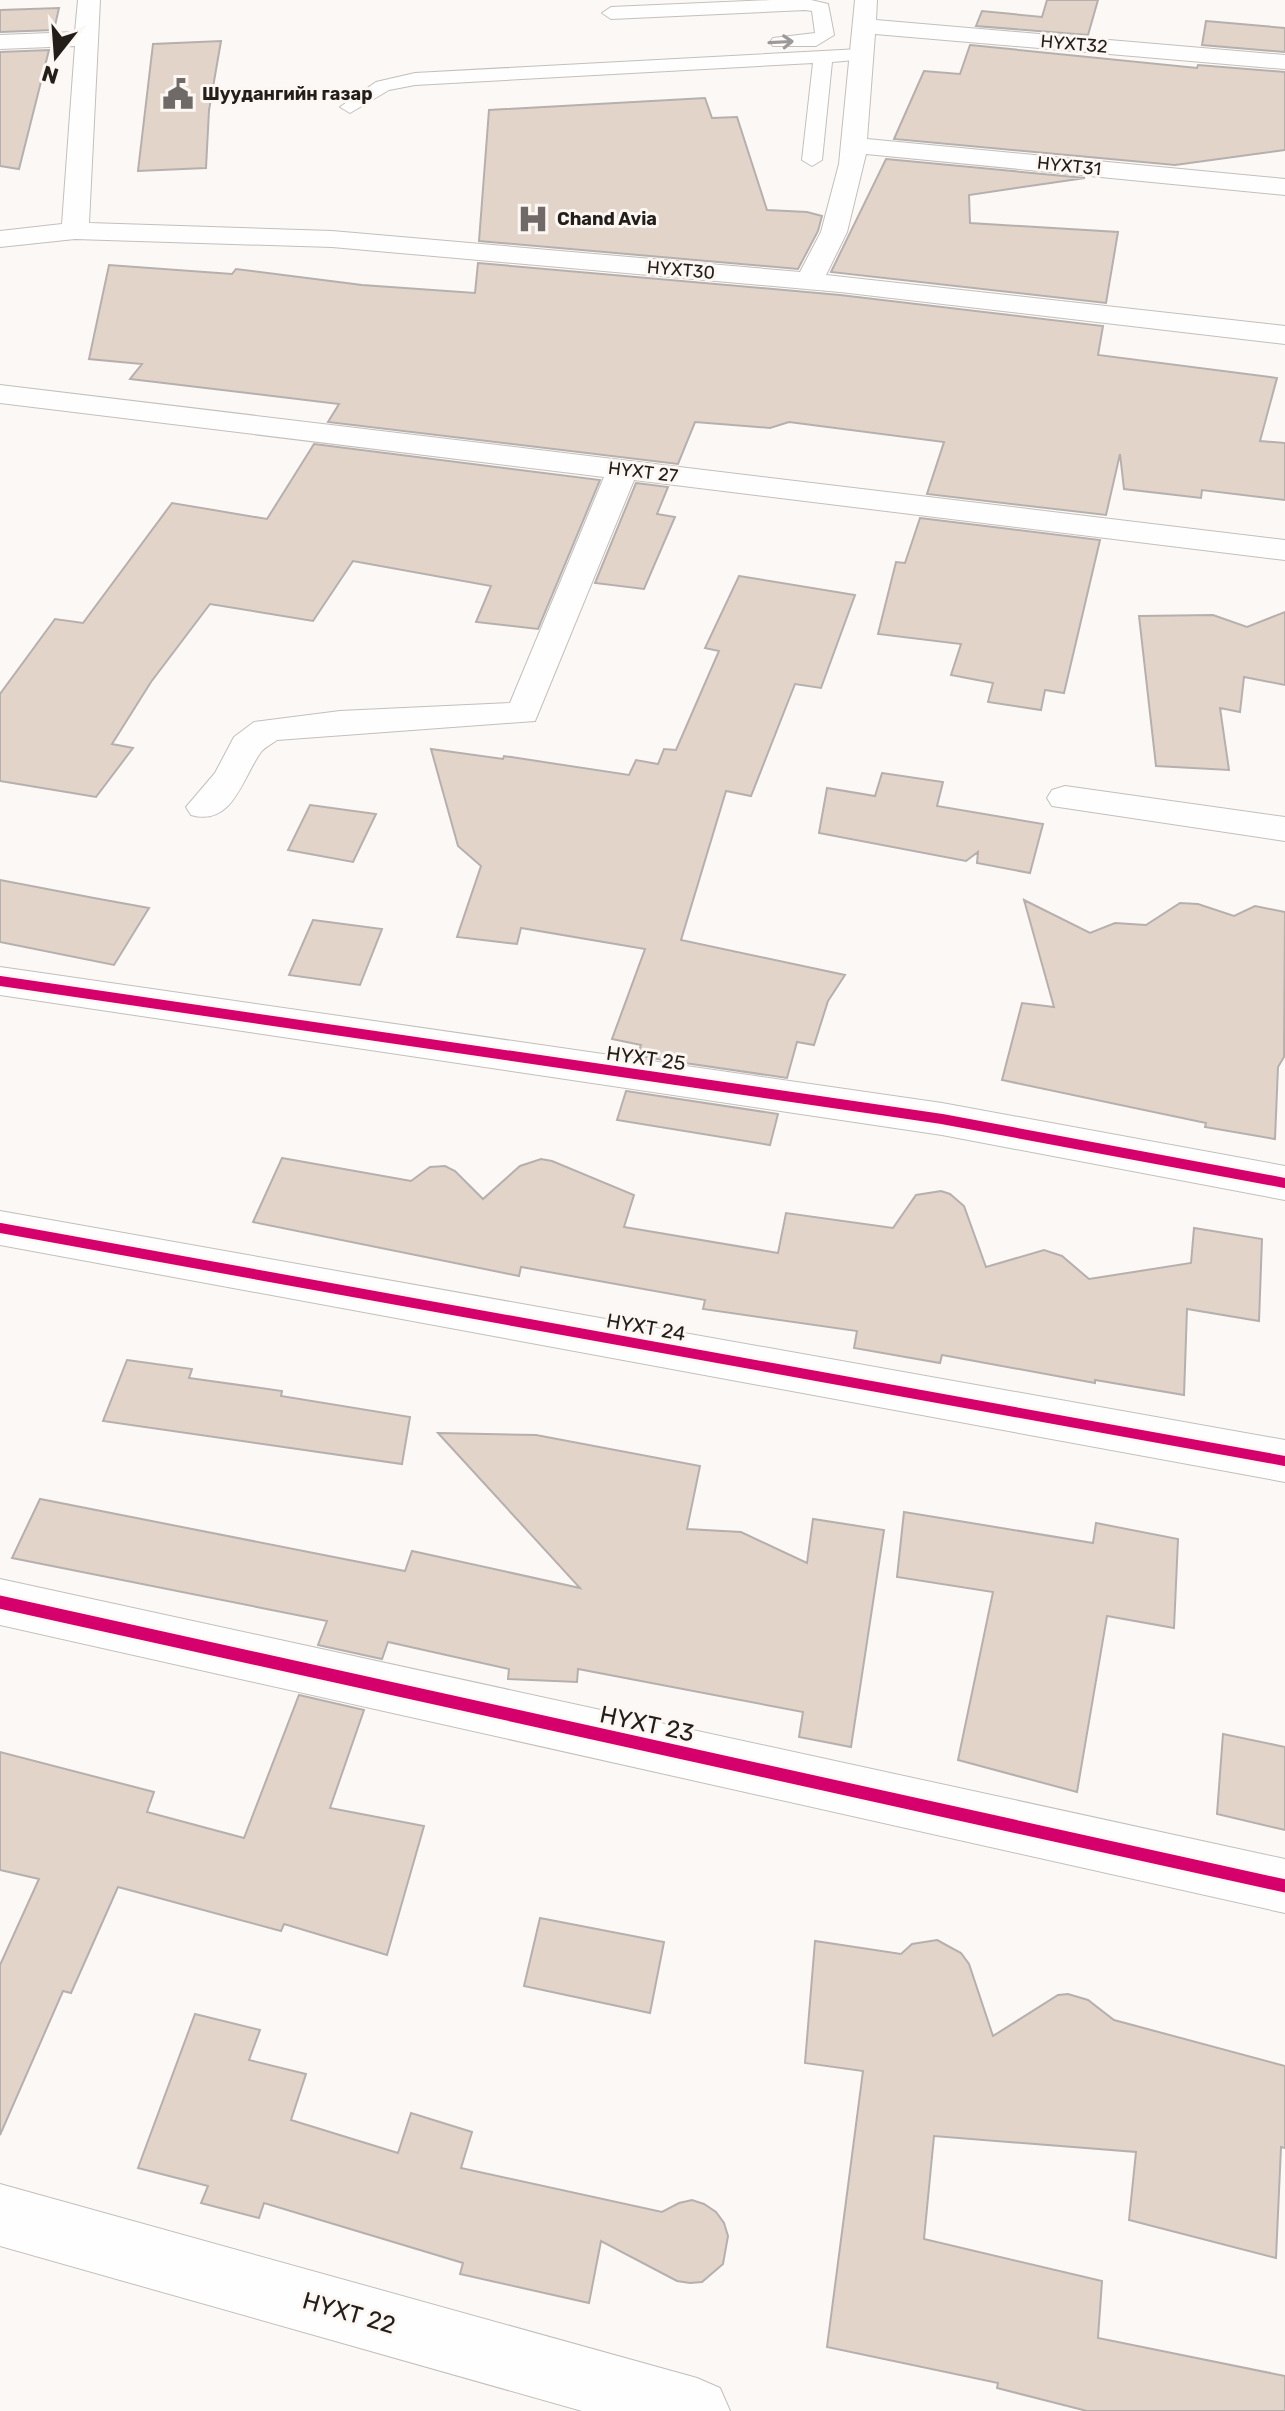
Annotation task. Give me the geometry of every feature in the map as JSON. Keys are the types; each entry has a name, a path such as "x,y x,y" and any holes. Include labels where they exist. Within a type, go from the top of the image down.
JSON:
{"street":[{"path":"75,231 89,0"},
{"path":"809,282 834,232 852,164 866,0"},
{"name":"НҮХТ32","path":"862,26 1285,62"},
{"path":"0,42 89,39"},
{"name":"НҮХТ31","path":"854,145 1285,187"},
{"name":"НҮХТ30","path":"0,239 75,231 332,239 809,282 1285,335"},
{"name":"НҮХТ 27","path":"0,394 1285,550"},
{"path":"204,807 231,778 247,745 267,730 340,722 523,713 623,469"},
{"path":"1065,798 1285,829"},
{"name":"НҮХТ 25","path":"0,981 942,1119 1285,1183"},
{"name":"НҮХТ 24","path":"0,1228 1285,1461"},
{"name":"НҮХТ 23","path":"0,1602 1285,1886"},
{"name":"НҮХТ 22","path":"0,2215 697,2411"}],"lane":[{"path":"350,107 383,86 415,79 619,52 816,40 825,35 821,8 805,4 609,7 619,52"},
{"path":"619,52 823,57 860,55"},
{"path":"812,160 823,57"}],"building":[{"path":"1047,0 1098,0 1088,35 976,26 982,11 1042,17"},
{"path":"59,8 54,30 0,32 0,10"},
{"path":"1206,21 1285,28 1285,52 1202,45"},
{"path":"221,41 209,110 206,168 138,171 153,44"},
{"path":"970,45 1197,68 1198,65 1285,72 1285,150 1175,165 894,139 924,71 960,74"},
{"path":"49,50 19,169 0,166 0,52"},
{"path":"705,98 712,118 737,117 767,210 822,216 818,231 798,269 479,241 489,110"},
{"path":"886,159 1085,178 969,195 970,223 1118,232 1106,303 831,272"},
{"path":"478,263 840,295 1103,326 1098,355 1277,378 1260,441 1285,443 1285,500 1202,490 1201,498 1124,489 1120,454 1106,515 927,494 944,442 789,422 770,428 695,422 678,464 328,422 339,404 130,379 142,364 89,359 109,265 232,274 236,269 362,285 475,293"},
{"path":"314,444 600,480 538,629 476,622 491,586 353,561 313,621 210,604 151,682 112,744 133,748 96,797 0,781 0,694 55,619 83,623 172,503 267,519"},
{"path":"636,483 668,487 657,514 675,517 644,589 595,583"},
{"path":"920,518 1100,540 1064,693 1045,690 1041,710 988,702 993,683 951,675 961,644 878,634 896,562 905,563"},
{"path":"739,576 855,595 821,688 795,684 751,796 726,791 681,940 845,975 828,1001 814,1045 797,1042 787,1078 637,1056 641,1045 612,1039 645,949 521,928 517,944 457,937 481,866 458,846 431,749 503,759 504,756 629,775 636,760 658,764 664,749 676,750 719,651 705,648"},
{"path":"1285,612 1285,685 1244,677 1240,712 1220,708 1229,770 1156,766 1139,616 1213,615 1247,627"},
{"path":"882,773 943,782 937,806 1043,824 1030,873 977,863 978,852 966,861 819,833 827,788 875,796"},
{"path":"310,805 376,814 353,862 288,850"},
{"path":"0,880 149,908 114,965 0,942"},
{"path":"1024,900 1090,933 1115,923 1146,925 1180,903 1198,904 1234,916 1255,906 1285,912 1284,1057 1278,1067 1275,1139 1205,1127 1206,1123 1002,1080 1022,1003 1054,1007"},
{"path":"313,920 382,929 360,985 289,975"},
{"path":"626,1091 778,1114 770,1145 617,1120"},
{"path":"282,1158 411,1181 430,1167 445,1166 455,1171 483,1199 520,1166 541,1159 552,1161 634,1195 624,1227 778,1253 786,1213 893,1228 916,1195 941,1191 950,1194 964,1206 986,1267 1044,1250 1062,1256 1089,1279 1191,1263 1194,1228 1262,1239 1259,1321 1187,1309 1184,1395 1095,1380 1095,1383 942,1355 940,1363 854,1348 857,1331 703,1309 705,1300 521,1267 519,1276 253,1222"},
{"path":"127,1360 192,1369 189,1378 282,1391 281,1396 410,1417 402,1464 103,1421"},
{"path":"438,1433 536,1435 700,1466 687,1529 741,1532 807,1563 813,1519 884,1530 851,1747 799,1737 803,1712 578,1669 577,1682 508,1679 509,1669 388,1642 382,1659 318,1645 327,1621 12,1558 40,1499 405,1571 412,1551 580,1588"},
{"path":"904,1512 1093,1543 1096,1523 1178,1539 1174,1628 1107,1616 1077,1792 958,1760 993,1592 897,1577"},
{"path":"299,1695 364,1710 330,1808 424,1826 387,1955 284,1924 281,1931 118,1887 71,1993 63,1991 0,2135 0,1965 39,1879 0,1870 0,1752 154,1792 147,1812 244,1838"},
{"path":"1223,1734 1285,1747 1285,1830 1217,1814"},
{"path":"540,1918 664,1942 650,2013 524,1986"},
{"path":"937,1940 961,1953 969,1964 993,2036 1058,1995 1068,1994 1088,2000 1114,2020 1285,2066 1285,2148 1281,2147 1276,2258 1129,2220 1136,2152 934,2136 924,2239 1102,2281 1098,2338 1285,2376 1285,2411 1087,2411 997,2388 998,2383 827,2347 863,2071 805,2063 815,1941 901,1954 912,1944"},
{"path":"195,2014 260,2030 249,2060 306,2074 291,2120 398,2153 411,2113 472,2132 461,2168 662,2212 692,2200 704,2204 716,2212 724,2223 728,2236 723,2264 702,2282 677,2281 601,2241 589,2303 460,2274 463,2263 264,2203 259,2218 201,2203 208,2186 138,2168"}],"cycle path":[{"path":"0,981 942,1119 1285,1183"},
{"path":"0,1228 1285,1461"},
{"path":"0,1602 1285,1886"}],"place":[{"name":"Шуудангийн газар","path":"178,94"},
{"name":"Chand Avia","path":"533,219"}]}
